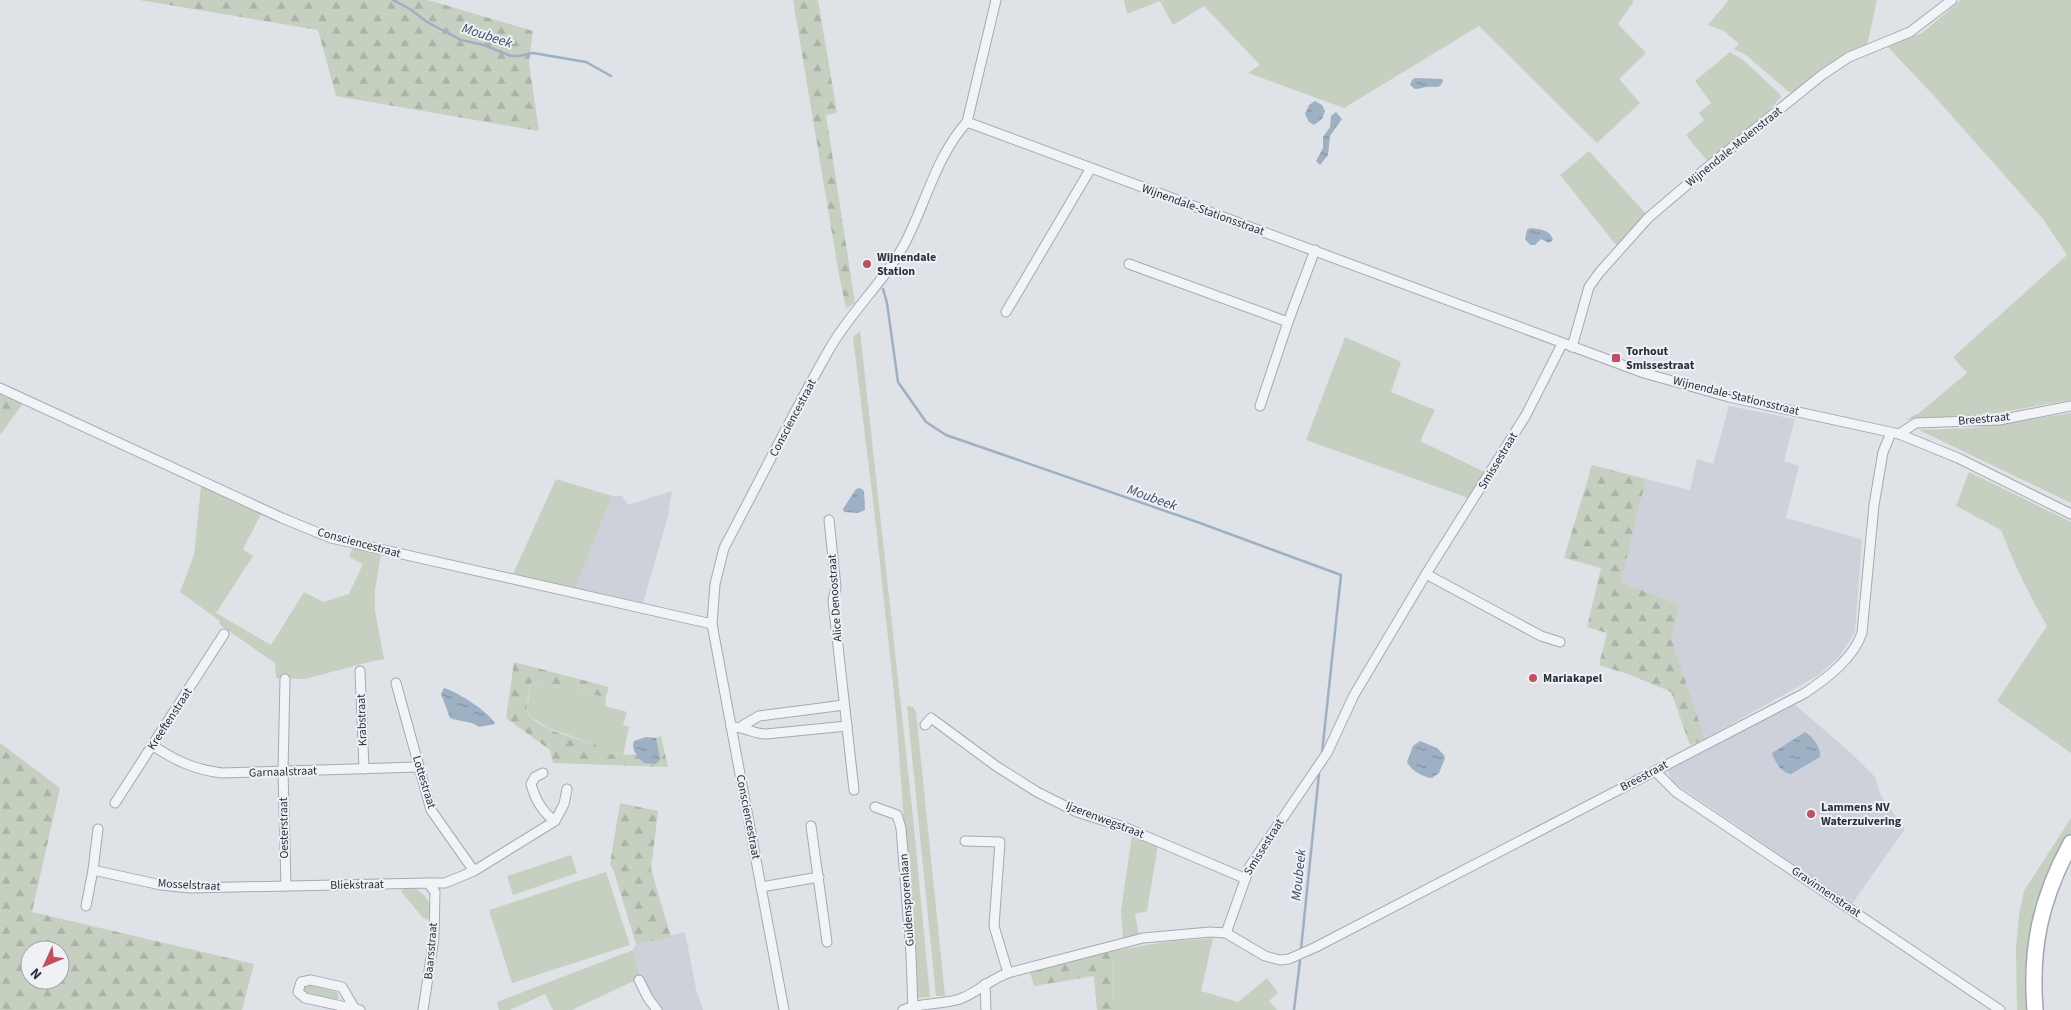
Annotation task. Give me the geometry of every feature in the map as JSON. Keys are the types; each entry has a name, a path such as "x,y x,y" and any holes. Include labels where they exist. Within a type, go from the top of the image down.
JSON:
{"main road":[{"path":"2035,1010 2033,978 2037,932 2051,883 2071,843"}],"street":[{"path":"966,122 996,0"},
{"name":"Wijnendale-Molenstraat","path":"1572,347 1589,287 1648,218 1822,75 1849,57 1910,32 1952,0"},
{"name":"Wijnendale-Stationsstraat","path":"966,122 1644,373 1720,394 1895,433 1958,458 2071,514"},
{"name":"Consciencestraat","path":"784,1010 712,624 715,584 724,548 831,347 861,303 889,269 905,243 926,193 954,136 966,122"},
{"path":"1006,312 1091,168"},
{"path":"1260,406 1288,322 1315,250"},
{"path":"1128,264 1288,322"},
{"name":"Smissestraat","path":"1226,933 1244,878 1262,848 1328,753 1354,696 1426,574 1526,415 1562,344"},
{"name":"Consciencestraat","path":"0,388 282,518 331,538 712,624"},
{"name":"Breestraat","path":"1226,933 1265,956 1280,960 1296,956 1805,692 1832,673 1854,649 1862,633 1874,505 1883,452 1895,433 1916,423 1999,420 2071,406"},
{"name":"Alice Denoostraat","path":"829,520 836,586 833,601 854,790"},
{"path":"1426,574 1541,636 1560,642"},
{"name":"Kreeftenstraat","path":"115,803 224,634"},
{"name":"Krabstraat","path":"360,671 364,769"},
{"name":"Oesterstraat","path":"285,679 283,772 286,886"},
{"name":"Lottestraat","path":"396,683 431,810 474,871"},
{"path":"731,727 742,726 759,716 844,705"},
{"name":"Ijzerenwegstraat","path":"926,725 931,718 1016,780 1077,812 1124,827 1244,878"},
{"path":"742,726 755,734 847,726"},
{"name":"Garnaalstraat","path":"152,745 185,765 204,771 222,773 419,767"},
{"name":"Gravinnenstraat","path":"1655,771 1676,792 2000,1010"},
{"path":"543,773 535,777 531,784 532,790 541,807 555,821 564,804 567,788"},
{"name":"Guldensporenlaan","path":"875,807 897,815 901,828 914,1007"},
{"name":"Bliekstraat","path":"286,886 445,883 474,871 555,821"},
{"path":"811,826 827,942"},
{"path":"86,906 98,829"},
{"path":"965,841 1000,842 994,926 1008,973"},
{"name":"Mosselstraat","path":"93,870 161,885 190,888 286,886"},
{"path":"761,887 818,877"},
{"name":"Baarsstraat","path":"423,1010 434,938 434,892 428,883"},
{"path":"902,1010 962,998 1008,973 1143,938 1210,932 1226,933"},
{"path":"311,980 342,987 358,1010 305,998 298,992 300,982 311,980"},
{"path":"639,980 648,998 657,1010"},
{"path":"985,984 986,1010"}],"shaded area":[{"path":"1729,406 1795,419 1784,461 1799,466 1786,518 1862,539 1855,632 1839,657 1817,676 1705,739 1671,638 1680,605 1621,582 1646,479 1690,490 1697,459 1713,464"},
{"path":"672,491 668,516 643,603 575,589 612,496 622,496 628,505"},
{"path":"1793,703 1853,755 1875,777 1881,796 1905,829 1852,904 1672,781 1668,771 1675,763"},
{"path":"685,932 696,989 703,1010 655,1010 640,978 633,950 636,944"}],"green space":[{"path":"139,0 428,0 533,31 529,63 539,131 336,96 318,30"},
{"path":"793,0 818,0 837,113 826,115 855,303 846,308 839,275"},
{"path":"1124,0 1632,0 1634,1 1618,24 1646,53 1619,79 1640,103 1597,143 1479,26 1344,108 1248,73 1260,65 1204,6 1173,25 1160,1 1127,14"},
{"path":"1729,0 1877,0 1867,45 1795,92 1789,92 1746,55 1734,49 1739,44 1724,31 1708,25"},
{"path":"1961,0 2071,0 2071,400 1997,413 1905,420 1919,413 1967,373 1953,357 2067,255 2043,219 1936,98 1887,46 1922,33"},
{"path":"1730,52 1743,60 1781,97 1764,116 1708,162 1686,135 1704,120 1699,113 1711,103 1695,81"},
{"path":"1589,151 1647,215 1617,246 1560,175"},
{"path":"860,331 913,817 930,997 917,998 896,713 853,337"},
{"path":"1345,337 1401,362 1391,392 1435,410 1420,441 1487,473 1471,499 1306,440"},
{"path":"0,391 24,402 0,435"},
{"path":"2071,413 2071,503 1919,430 1973,428"},
{"path":"1592,465 1646,479 1621,582 1680,605 1671,638 1705,739 1690,745 1671,692 1628,674 1599,665 1607,633 1587,627 1601,568 1564,558"},
{"path":"1969,472 2071,522 2071,753 1997,701 2047,626 2022,579 2001,530 1956,506"},
{"path":"556,479 612,496 575,589 513,574"},
{"path":"201,486 261,514 243,549 253,556 216,613 271,645 304,592 323,602 349,594 363,564 349,557 353,547 381,554 375,590 375,611 384,659 305,679 276,678 275,663 219,624 220,621 180,592 194,555"},
{"path":"514,662 609,687 606,697 531,682 527,709 530,716 536,722 556,732 594,744 601,748 603,754 659,755 654,738 661,736 668,767 553,763 550,750 506,718"},
{"path":"531,682 606,697 605,706 627,712 623,725 629,727 623,755 603,754 594,744 548,728 531,717 527,710"},
{"path":"907,706 913,707 916,712 945,996 936,996"},
{"path":"0,743 60,788 32,912 254,964 242,1010 0,1010"},
{"path":"620,803 658,811 651,869 671,937 636,944 610,864"},
{"path":"2071,818 2071,832 2050,868 2035,907 2028,950 2027,1010 2017,1010 2016,949 2019,915 2024,891"},
{"path":"1132,835 1158,845 1147,911 1135,914 1139,935 1123,938 1121,911"},
{"path":"571,855 577,873 513,895 507,876"},
{"path":"606,872 630,945 512,983 489,910"},
{"path":"410,886 420,891 430,904 430,915 427,920 423,918 401,891"},
{"path":"1213,938 1201,991 1238,1002 1267,978 1278,993 1269,1001 1277,1010 1113,1010 1112,951 1164,942"},
{"path":"633,950 640,978 572,1010 553,1010 545,994 510,1010 499,1010 497,1002"},
{"path":"1112,951 1113,1010 1097,1010 1094,976 1034,986 1030,972"},
{"path":"308,984 337,992 339,998 336,1000 307,994 304,991 304,987"}],"water":[{"path":"1415,78 1442,79 1443,81 1439,87 1415,89 1410,85"},
{"path":"1315,101 1322,105 1325,111 1322,119 1314,125 1309,122 1305,114 1309,105"},
{"path":"1336,112 1342,119 1330,136 1328,155 1320,165 1316,161 1323,148 1323,137 1330,127 1331,116"},
{"path":"1530,228 1547,232 1553,240 1549,243 1541,239 1535,245 1530,245 1525,239 1527,230"},
{"path":"860,488 864,491 865,510 858,513 844,512 843,509 856,489"},
{"path":"444,688 472,703 487,714 495,724 479,727 472,723 450,718 441,694"},
{"path":"1805,732 1816,743 1820,757 1791,774 1784,772 1772,753"},
{"path":"646,737 656,738 660,759 656,764 644,763 634,750 634,741"},
{"path":"1420,741 1437,748 1445,758 1439,773 1432,778 1418,773 1407,762 1413,746"}],"waterway":[{"name":"Moubeek","path":"393,0 410,9 427,22 461,40 484,45 511,56 533,53 586,62 611,76"},
{"name":"Moubeek","path":"883,289 887,303 898,382 926,422 946,435 1200,523 1341,575 1322,753"},
{"name":"Moubeek","path":"1301,949 1319,774"},
{"name":"Moubeek","path":"1294,1010 1300,961"}],"place":[{"name":"Wijnendale Station","path":"867,264"},
{"name":"Torhout Smissestraat","path":"1616,358"},
{"name":"Mariakapel","path":"1533,678"},
{"name":"Lammens NV Waterzuivering","path":"1811,814"}]}
